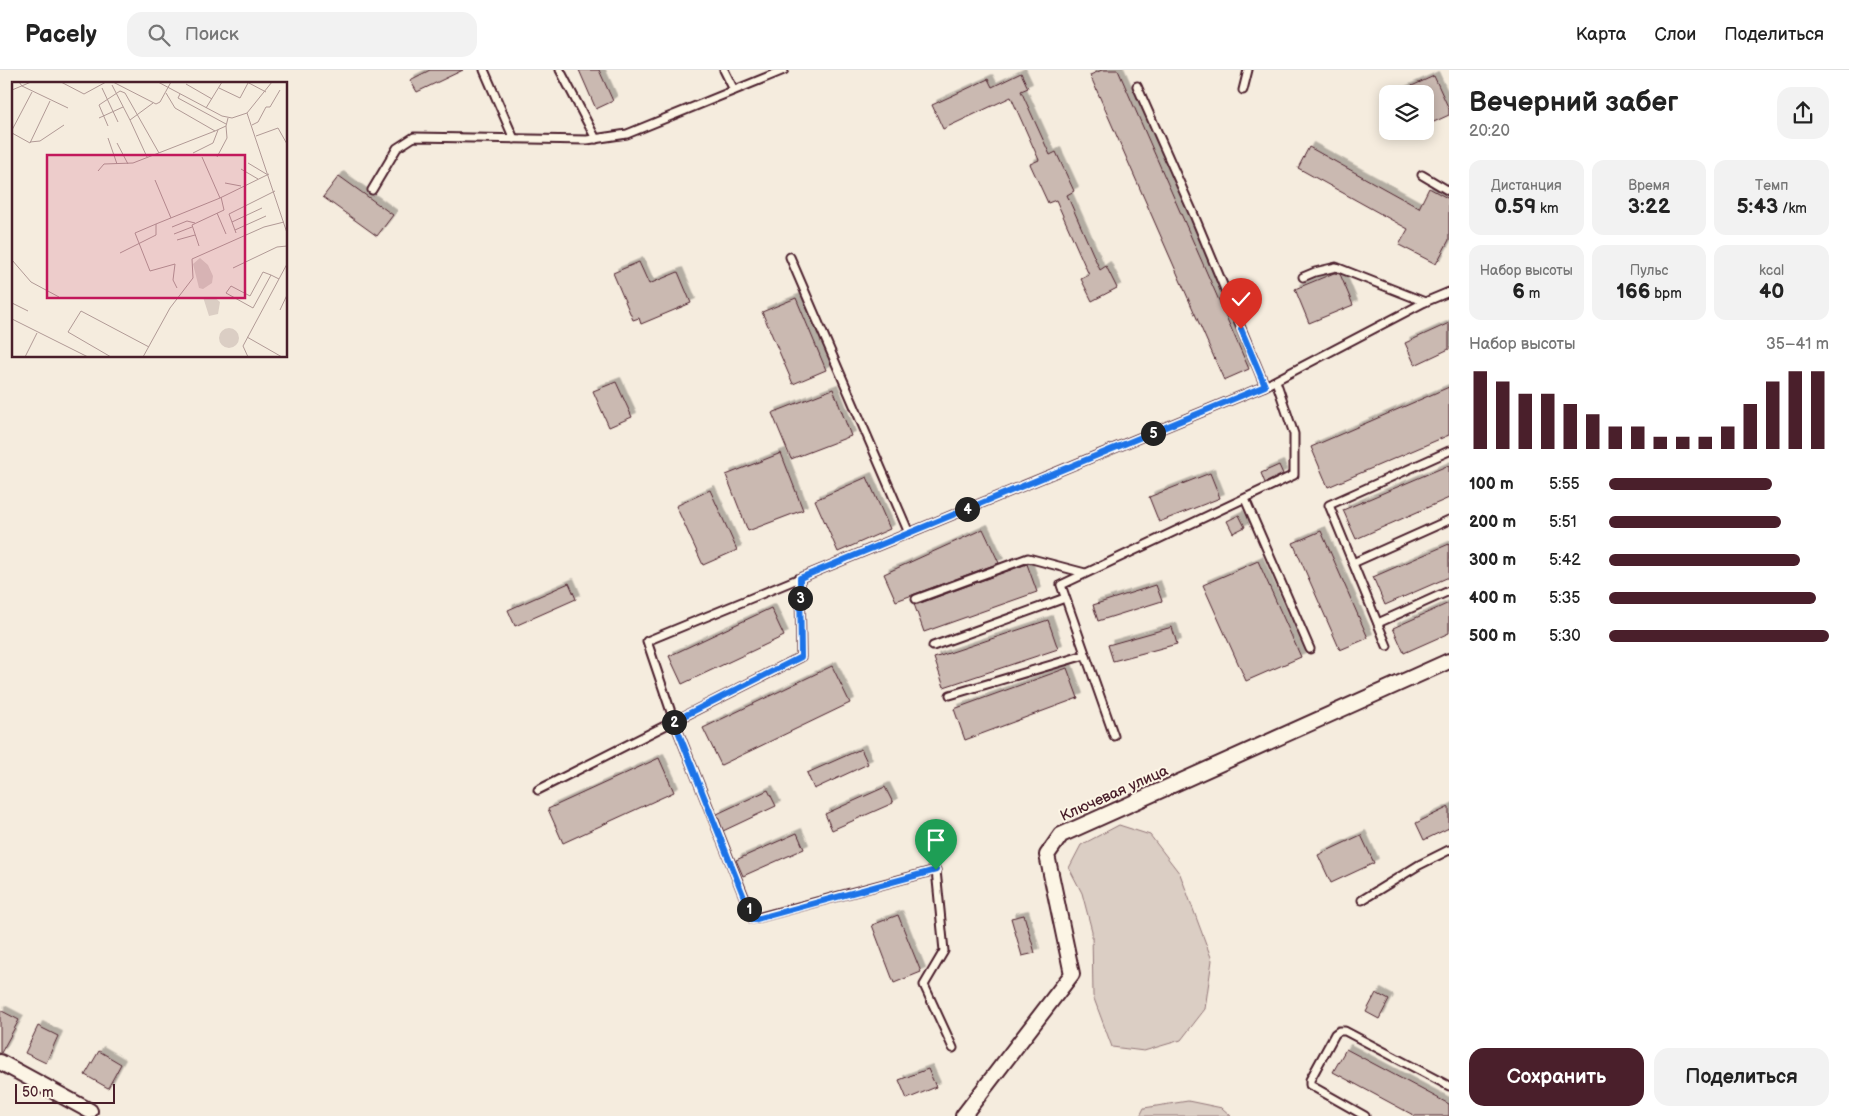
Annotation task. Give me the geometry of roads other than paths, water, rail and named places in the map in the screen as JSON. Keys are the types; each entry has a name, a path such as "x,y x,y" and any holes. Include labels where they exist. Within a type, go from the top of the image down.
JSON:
{"street":[{"name":"Ключевая улица","path":"963,1116 1072,974 1047,855 1060,835 1449,660"},
{"path":"0,1062 90,1111"}],"lane":[{"path":"484,70 514,139"},
{"path":"560,70 596,139"},
{"path":"724,70 734,90"},
{"path":"372,190 397,148 414,137 596,139 627,134 784,70"},
{"path":"1243,90 1248,70"},
{"path":"1137,86 1194,215 1265,386"},
{"path":"1422,175 1449,191"},
{"path":"790,257 909,533"},
{"path":"1303,277 1336,267 1425,302"},
{"path":"952,1048 924,985 944,951 936,870 753,920 674,721 647,641 1265,386 1425,302 1449,292"},
{"path":"1114,736 1061,585 1294,475 1294,434 1276,381"},
{"path":"1387,646 1329,505 1449,451"},
{"path":"1244,499 1310,649"},
{"path":"1353,563 1449,520"},
{"path":"916,600 1028,558 1086,574"},
{"path":"538,790 801,657 800,578"},
{"path":"1378,623 1449,591"},
{"path":"933,646 1065,598"},
{"path":"950,695 1085,655"},
{"path":"1362,900 1419,865 1449,850"},
{"path":"1365,1116 1310,1085 1310,1080 1335,1034 1339,1031 1345,1031 1449,1086"}]}
